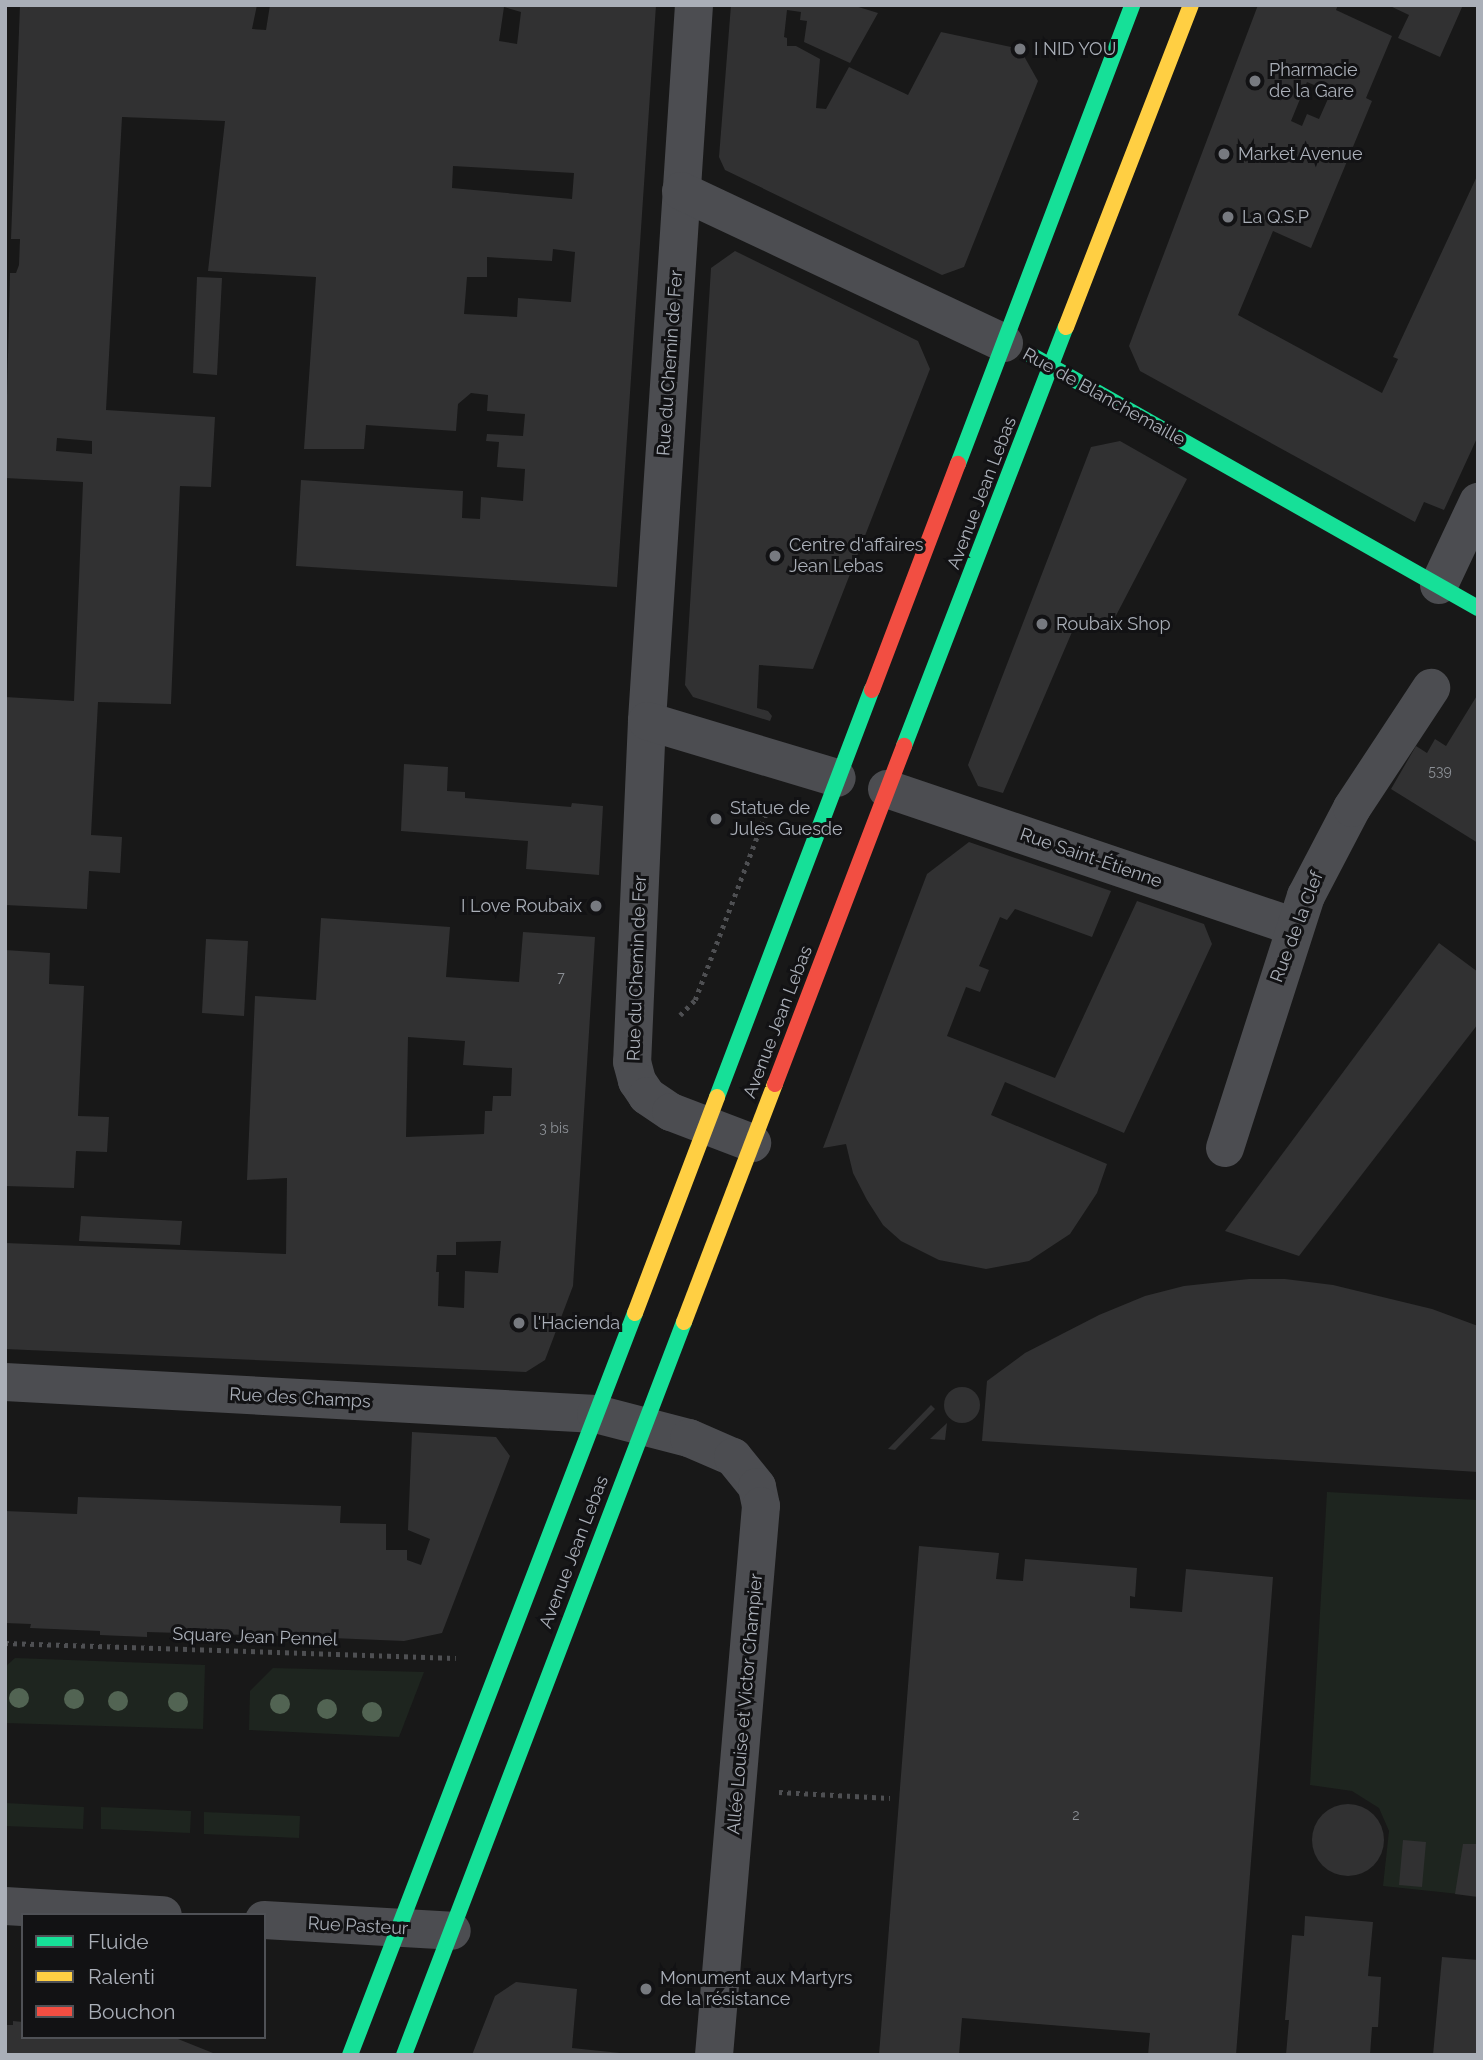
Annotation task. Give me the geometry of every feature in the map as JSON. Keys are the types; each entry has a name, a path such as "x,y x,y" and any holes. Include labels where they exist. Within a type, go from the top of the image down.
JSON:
{"main road":[{"name":"Avenue Jean Lebas","path":"404,2055 887,789 1053,365 1177,22 1191,5"},
{"path":"1113,8 1135,10"},
{"name":"Avenue Jean Lebas","path":"350,2055 1004,342 1135,10"},
{"name":"Rue de Blanchemaille","path":"1004,342 1053,365 1478,608"}],"street":[{"name":"Rue du Chemin de Fer","path":"694,5 647,721 631,1034 632,1062 637,1081 647,1097 671,1112 752,1143"},
{"name":"Rue de Blanchemaille","path":"681,191 1004,342"},
{"path":"1439,585 1478,502"},
{"name":"Rue de la Clef","path":"1225,1148 1294,927 1321,862 1431,688"},
{"path":"647,721 837,778"},
{"name":"Rue Saint-Étienne","path":"887,789 1294,927"},
{"name":"Rue des Champs","path":"5,1382 596,1414 643,1425"},
{"name":"Allée Louise et Victor Champier","path":"643,1425 689,1438 733,1457 757,1487 761,1506 715,2055"},
{"path":"5,1906 128,1913"},
{"name":"Rue Pasteur","path":"266,1920 452,1931"}],"path":[{"path":"631,1034 669,1025 695,1000 785,763"},
{"name":"Square Jean Pennel","path":"5,1643 503,1660"},
{"path":"738,1789 890,1798"}],"shaded area":[{"path":"1327,1492 1478,1500 1478,1896 1383,1886 1389,1831 1379,1808 1352,1791 1310,1785"},
{"path":"15,1658 205,1665 203,1729 5,1723 5,1667"},
{"path":"273,1668 424,1672 399,1737 249,1730 250,1691"},
{"path":"5,1803 84,1807 83,1829 5,1826"},
{"path":"101,1807 191,1811 190,1833 101,1829"},
{"path":"204,1812 300,1816 299,1838 204,1834"}],"building":[{"path":"20,5 257,5 252,29 266,30 270,5 656,5 617,587 296,566 301,480 463,491 462,518 480,519 481,497 523,501 525,469 497,467 499,442 486,441 487,434 523,436 525,414 487,411 488,395 471,393 458,404 456,431 366,425 364,449 304,449 316,277 208,271 225,121 122,117 106,410 215,417 211,487 180,486 171,704 98,702 91,835 122,837 120,873 89,871 87,909 5,905 5,697 74,701 83,482 5,478 10,273 16,273 19,265 20,239 11,239","holes":["504,7 521,12 517,44 499,41","453,166 574,173 572,199 452,188","553,249 575,252 571,302 518,298 517,317 464,314 467,277 487,277 487,257 552,261","57,438 92,441 92,454 56,451"]},
{"path":"731,5 852,5 878,13 850,63 804,42 807,21 800,20 801,12 787,10 784,37 787,38 787,46 796,46 820,59 816,108 826,109 849,67 908,95 941,32 1020,49 1038,81 964,267 942,275 725,170 719,157"},
{"path":"1258,5 1338,5 1336,10 1392,36 1366,98 1372,101 1311,248 1273,231 1238,315 1382,393 1398,359 1393,357 1478,174 1478,436 1444,510 1424,502 1415,522 1140,371 1129,346","holes":["1307,82 1331,92 1319,119 1307,114 1302,126 1291,121"]},
{"path":"1388,5 1463,5 1440,57 1398,38 1409,15"},
{"path":"735,251 918,341 930,369 813,669 759,665 757,708 768,711 772,716 770,721 693,697 685,685 711,268"},
{"path":"197,277 222,278 217,375 193,373"},
{"path":"1120,441 1187,479 1108,631 1078,618 1003,793 978,786 968,765 1091,447"},
{"path":"1478,694 1478,843 1391,789 1416,746 1427,753 1435,739 1446,746"},
{"path":"404,764 448,767 447,791 465,792 465,798 571,807 572,803 603,806 599,875 526,869 528,841 401,831"},
{"path":"969,842 1111,891 1092,937 1015,909 1007,920 1000,917 979,966 989,970 980,992 966,987 947,1036 1055,1078 1137,901 1204,924 1212,944 1124,1133 1005,1082 991,1115 1107,1164 1097,1193 1070,1234 1029,1261 986,1269 939,1260 901,1241 883,1225 867,1200 853,1173 846,1144 823,1148 927,874"},
{"path":"321,918 450,927 446,977 519,982 523,932 595,937 573,1286 545,1360 526,1372 5,1349 5,1243 286,1254 287,1178 247,1180 255,996 316,1000","holes":["408,1037 465,1041 463,1065 512,1068 511,1096 493,1096 492,1111 485,1111 484,1134 406,1137","501,1241 498,1273 465,1271 464,1308 438,1306 437,1255 456,1255 456,1242"]},
{"path":"206,939 248,941 244,1016 202,1013"},
{"path":"1439,943 1478,972 1478,1024 1299,1256 1225,1231"},
{"path":"5,950 50,953 49,984 84,986 78,1116 109,1117 107,1152 76,1151 74,1188 5,1186"},
{"path":"81,1216 182,1221 180,1245 79,1241"},
{"path":"1249,1279 1285,1279 1333,1285 1432,1309 1478,1326 1478,1472 982,1441 987,1381 1025,1353 1099,1315 1145,1296 1184,1286"},
{"path":"962,1387 975,1392 980,1405 975,1418 962,1423 949,1418 944,1405 949,1392"},
{"path":"931,1405 935,1409 895,1450 888,1449"},
{"path":"947,1423 945,1440 930,1439"},
{"path":"412,1432 496,1437 510,1456 442,1633 404,1641 332,1638 332,1643 284,1642 283,1636 147,1632 147,1637 100,1635 100,1631 30,1628 31,1624 5,1623 5,1511 77,1514 78,1497 341,1506 340,1523 386,1524 386,1550 407,1550 407,1560 421,1565 430,1539 408,1530"},
{"path":"919,1546 999,1553 996,1579 1023,1581 1025,1559 1137,1568 1135,1597 1130,1596 1130,1608 1182,1612 1186,1569 1273,1577 1236,2055 1148,2055 1150,2033 962,2018 959,2055 879,2055"},
{"path":"1355,1804 1374,1814 1382,1826 1382,1854 1374,1866 1362,1874 1341,1876 1322,1866 1314,1854 1312,1833 1322,1814 1334,1806"},
{"path":"1403,1840 1426,1842 1422,1887 1399,1885"},
{"path":"1463,1844 1478,1844 1478,1897 1455,1894"},
{"path":"1305,1916 1373,1922 1368,1976 1381,1977 1378,2027 1372,2027 1370,2055 1286,2055 1289,2020 1285,2020 1292,1935 1304,1936"},
{"path":"1442,1957 1478,1960 1478,2055 1433,2055"},
{"path":"516,1982 577,1989 572,2048 639,2055 472,2055 495,1996"},
{"path":"13,2021 21,2022 21,2039 178,2039 218,2055 5,2055 5,2025 13,2025"}],"traffic: fast":[{"path":"958,464 1132,5"},
{"path":"904,746 1066,327"},
{"path":"1031,355 1478,608"},
{"path":"717,1097 872,690"},
{"path":"350,2055 635,1313"},
{"path":"404,2055 684,1322"}],"traffic: slow":[{"path":"1066,327 1191,5"},
{"path":"684,1322 775,1084"},
{"path":"635,1313 717,1097"}],"traffic: jam":[{"path":"872,690 958,464"},
{"path":"775,1084 904,746"}],"place":[{"name":"I NID YOU","path":"1020,49"},
{"name":"Pharmacie de la Gare","path":"1255,81"},
{"name":"Market Avenue","path":"1224,154"},
{"name":"La Q.S.P","path":"1228,217"},
{"name":"Centre d'affaires Jean Lebas","path":"775,556"},
{"name":"Roubaix Shop","path":"1042,624"},
{"name":"Statue de Jules Guesde","path":"716,819"},
{"name":"I Love Roubaix","path":"596,906"},
{"name":"l'Hacienda","path":"519,1323"},
{"name":"Monument aux Martyrs de la résistance","path":"646,1989"}]}
